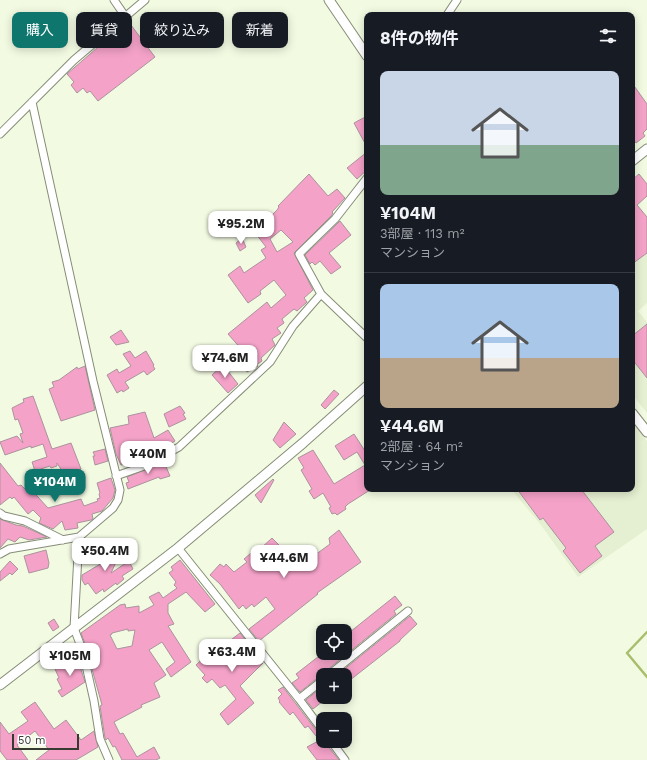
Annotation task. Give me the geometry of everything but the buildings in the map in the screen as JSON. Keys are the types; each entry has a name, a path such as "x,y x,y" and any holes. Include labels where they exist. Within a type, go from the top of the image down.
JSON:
{"street":[{"path":"114,0 122,12"},
{"path":"130,12 145,0"},
{"path":"329,0 364,52"},
{"path":"449,12 457,0"},
{"path":"0,134 88,48"},
{"path":"0,554 9,549 79,537 113,508 118,500 120,490 93,381 32,102"},
{"path":"635,159 647,149"},
{"path":"364,182 335,219 299,254 321,294 364,335"},
{"path":"116,476 147,465 179,447 270,362 293,326 321,294"},
{"path":"0,685 178,548 297,448 364,389"},
{"path":"635,417 647,432"},
{"path":"0,513 4,516 25,521 63,540"},
{"path":"79,537 74,628 84,652 100,740 109,760"},
{"path":"178,548 316,722"},
{"path":"338,668 408,611"},
{"path":"299,699 316,686"},
{"path":"336,748 345,760"}],"shaded area":[{"path":"635,205 647,217 647,303 638,311 647,322 647,413 635,398"},
{"path":"635,426 647,441 647,529 578,577 541,525 514,492 635,492"}],"waterway":[{"path":"647,632 627,653 647,677"}]}
